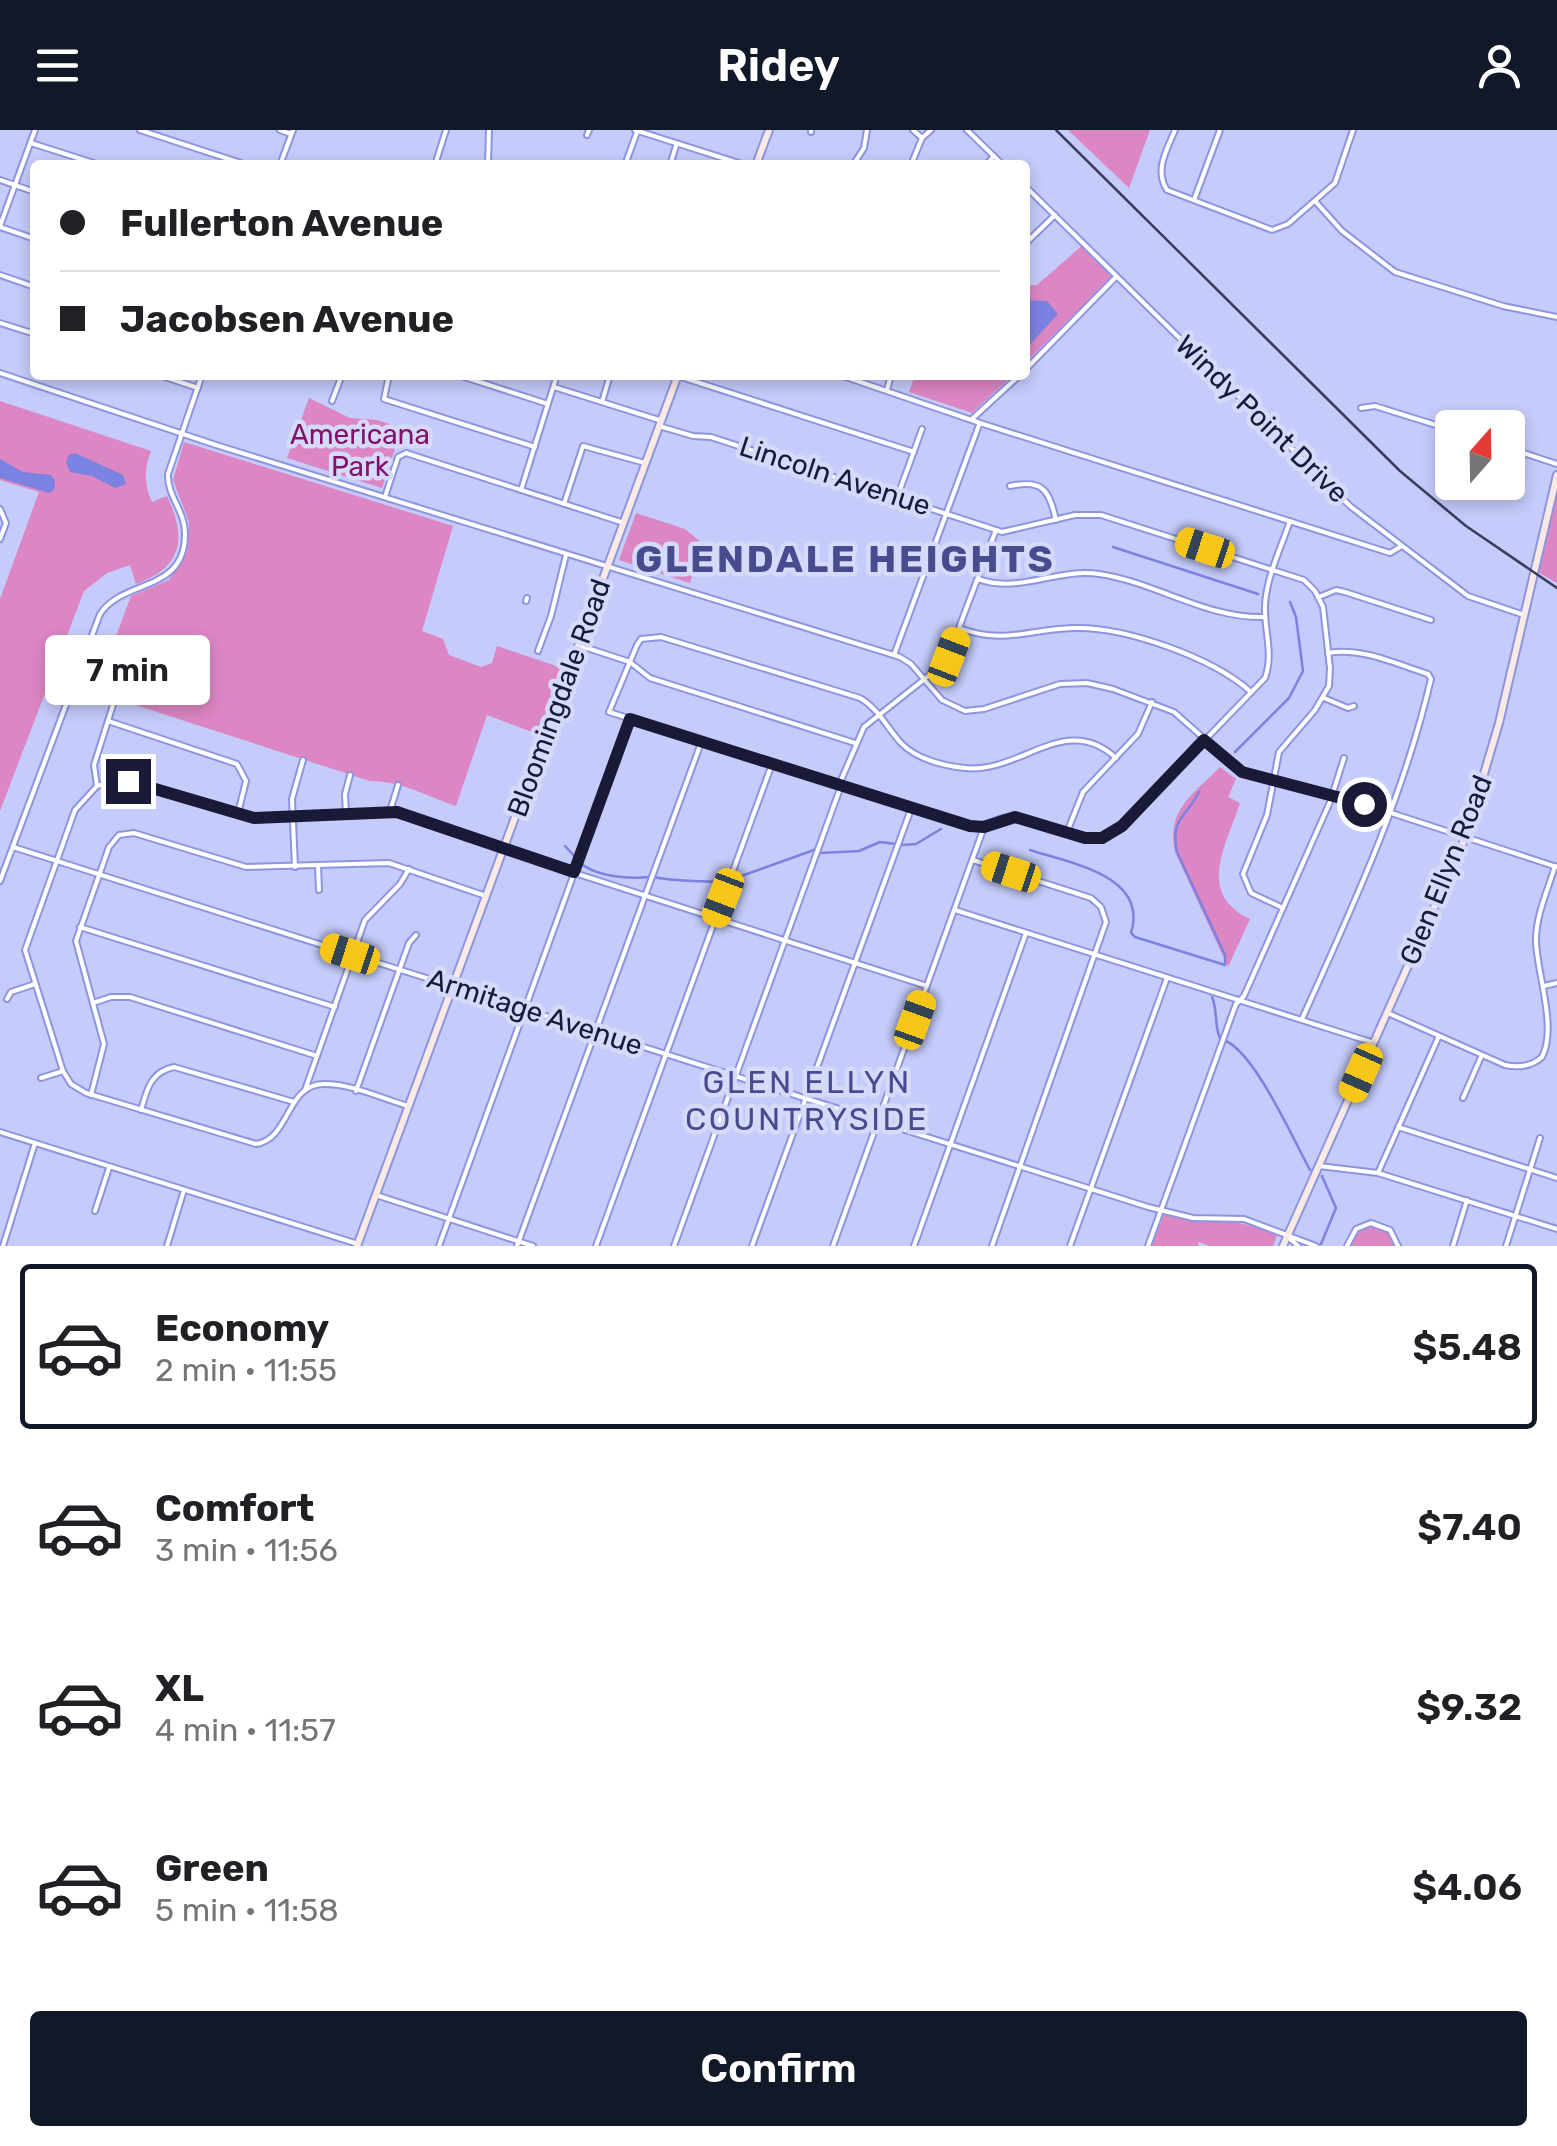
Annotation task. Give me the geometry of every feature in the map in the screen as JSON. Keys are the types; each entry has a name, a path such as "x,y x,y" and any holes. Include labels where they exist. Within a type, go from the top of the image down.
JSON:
{"main road":[{"path":"758,160 769,130"},
{"name":"Bloomingdale Road","path":"357,1245 676,380"},
{"name":"Glen Ellyn Road","path":"1283,1246 1465,838 1490,757 1557,475"}],"street":[{"path":"30,237 0,226 35,130"},
{"path":"140,130 232,160"},
{"path":"280,130 292,132 282,160"},
{"path":"437,160 446,130"},
{"path":"488,160 489,130"},
{"path":"627,160 636,130 729,160"},
{"path":"856,160 867,130"},
{"path":"913,130 922,138"},
{"path":"913,160 922,138 931,130"},
{"path":"967,130 998,160"},
{"path":"1175,130 1161,166 1161,180 1172,194 1272,230 1284,227 1339,177 1354,130"},
{"path":"1193,202 1220,130"},
{"path":"31,142 85,160"},
{"path":"672,160 677,144"},
{"path":"990,160 994,156"},
{"path":"0,180 30,190"},
{"name":"Windy Point Drive","path":"1030,191 1336,492 1468,596 1524,615"},
{"path":"1315,202 1342,231 1395,272 1500,306 1557,317"},
{"path":"1030,239 1055,215"},
{"path":"0,276 30,285"},
{"path":"1030,365 1117,276"},
{"path":"0,322 30,332"},
{"path":"0,373 894,655 909,662 946,704 965,711 984,709 1067,683 1100,685 1152,702 1180,717 1237,769 1333,794 1556,866 1536,930 1537,955 1553,1018 1554,1036 1544,1054 1524,1066 1505,1065 1388,1013"},
{"path":"174,380 198,388"},
{"path":"0,881 98,616 118,596 155,584 167,575 181,554 184,526 168,478 200,380"},
{"path":"332,401 340,380"},
{"path":"388,380 383,398 535,446"},
{"path":"474,380 548,404"},
{"path":"521,490 556,380"},
{"path":"602,402 609,380"},
{"path":"690,380 914,452"},
{"path":"855,380 1390,552 1401,546"},
{"path":"886,390 889,380"},
{"path":"972,419 1015,380"},
{"name":"Lincoln Avenue","path":"554,387 692,436 711,437 996,530 1006,532 1082,514 1106,516 1298,578 1319,597"},
{"path":"1361,408 1375,406 1435,425"},
{"path":"894,655 980,423"},
{"path":"898,496 922,429"},
{"path":"564,504 583,446 646,463"},
{"path":"386,497 401,454 624,522"},
{"path":"1525,454 1557,464"},
{"path":"1010,486 1028,483 1040,487 1049,496 1056,520"},
{"path":"0,509 4,516 0,539"},
{"path":"1116,758 1095,742 1073,739 992,768 953,766 911,752 860,698 668,637 641,640 609,712 962,824 984,827 1015,817 1089,838 1109,835 1262,684 1270,664 1267,593 1290,521"},
{"path":"674,1246 855,743 864,727 946,662 996,530"},
{"path":"538,651 567,554"},
{"path":"978,580 1007,586 1055,574 1100,574 1238,616 1266,617"},
{"path":"1283,908 1252,893 1242,874 1267,815 1282,746 1324,698 1330,680 1319,597 1328,592 1345,592 1432,620"},
{"path":"960,628 1001,638 1072,628 1118,633 1214,665 1251,692"},
{"path":"578,646 630,662 650,678 855,743"},
{"path":"1302,1019 1392,814 1431,679 1428,674 1353,651 1328,652"},
{"path":"1324,698 1348,708 1354,706"},
{"path":"1067,832 1083,792 1138,734 1152,702"},
{"path":"98,786 94,765 113,705"},
{"path":"439,1246 630,719"},
{"path":"108,721 237,764 246,780 238,814"},
{"path":"518,1244 702,741"},
{"path":"1148,1246 1240,1000 1333,794 1344,758"},
{"path":"296,866 293,793 303,760"},
{"path":"596,1246 772,764"},
{"path":"346,814 345,794 350,775"},
{"path":"409,869 400,884 368,914 305,1090 266,1143 256,1144 91,1095 74,1086 62,1072 26,957 26,943 78,804 98,786 128,781 260,819 390,812 927,986"},
{"path":"390,812 398,784"},
{"path":"752,1246 912,808"},
{"path":"832,1246 984,827"},
{"path":"91,1095 104,1044 76,952 80,927 99,874 113,840 123,833 258,868 385,863 486,896"},
{"name":"Armitage Avenue","path":"12,848 1161,1210 1193,1218 1244,1219 1287,1236 1298,1246"},
{"path":"973,860 1096,901 1106,922 992,1246"},
{"path":"318,865 318,890"},
{"path":"955,910 1374,1043"},
{"path":"80,927 335,1007"},
{"path":"914,1246 1026,933"},
{"path":"356,1091 409,942 416,935"},
{"path":"1070,1246 1167,977"},
{"path":"7,999 11,992 34,984"},
{"path":"1544,986 1557,984"},
{"path":"93,1003 130,997 317,1056"},
{"path":"1378,1173 1439,1036"},
{"path":"1462,1098 1482,1056"},
{"path":"141,1110 153,1078 177,1067 294,1102"},
{"path":"41,1078 62,1072"},
{"path":"305,1090 320,1084 408,1106"},
{"path":"1398,1128 1557,1178"},
{"path":"0,1132 357,1245"},
{"path":"1506,1246 1540,1138"},
{"path":"3,1246 35,1144"},
{"path":"1319,1166 1378,1173 1557,1229"},
{"path":"95,1211 110,1167"},
{"path":"166,1246 184,1190"},
{"path":"376,1195 533,1246"},
{"path":"1453,1246 1467,1200"},
{"path":"1346,1246 1356,1229 1374,1223 1390,1230 1398,1246"},
{"name":"Armitage Avenue","path":"1287,1236 1316,1246"}],"green space":[{"path":"1068,130 1150,130 1129,188"},
{"path":"1084,244 1113,276 1030,358 1030,286 1037,285"},
{"path":"913,380 1008,380 972,413 909,392"},
{"name":"Americana Park","path":"309,398 350,418 377,420 405,429 382,488 287,458"},
{"path":"0,401 151,451 146,476 149,496 152,502 167,496 178,538 172,560 152,577 136,584 130,565 107,573 84,591 0,811 0,599 39,492 0,480"},
{"path":"184,442 453,526 422,631 443,639 449,655 481,667 492,663 497,646 565,669 540,735 487,715 456,806 403,786 370,781 95,692 131,596 169,580 187,552 189,522 173,480"},
{"path":"1557,482 1557,583 1536,571"},
{"path":"636,513 685,529 708,548 706,556 699,555 690,583 619,560"},
{"path":"1220,767 1236,779 1228,797 1240,803 1223,852 1219,882 1233,908 1250,919 1228,967 1175,852 1173,837 1184,804"},
{"path":"1164,1214 1235,1222 1277,1235 1273,1246 1210,1246 1199,1242 1198,1246 1152,1246"},
{"path":"1372,1226 1389,1233 1395,1246 1350,1246 1360,1230"}],"water":[{"path":"1030,300 1047,301 1058,314 1030,345"},
{"path":"75,453 123,475 126,484 115,488 92,476 70,472 66,462"},
{"path":"0,459 23,472 51,475 54,490 49,493 0,478"}],"waterway":[{"path":"1113,547 1258,594"},
{"path":"1235,752 1289,698 1303,671 1296,617 1290,602"},
{"path":"1030,850 1084,867 1117,885 1128,897 1133,913 1131,933 1135,937 1225,965 1225,955 1175,841 1177,825 1199,792"},
{"path":"902,845 916,844 941,829"},
{"path":"821,853 859,851 880,842 896,844"},
{"path":"565,846 577,859"},
{"path":"733,879 814,850"},
{"path":"580,863 614,876 650,877"},
{"path":"654,877 726,882"},
{"path":"1212,997 1220,1038"},
{"path":"1226,1041 1238,1049 1261,1080 1310,1170"},
{"path":"1321,1244 1336,1208 1322,1176"}],"railway":[{"path":"1056,130 1400,471 1466,526 1557,588"}],"district":[{"name":"GLENDALE HEIGHTS","path":"845,559"},
{"name":"GLEN ELLYN COUNTRYSIDE","path":"807,1100"}],"route":[{"path":"128,781 260,819 397,812 574,872 630,719 970,826 984,827 1015,817 1085,838 1102,838 1122,826 1204,740 1242,772 1364,804"}]}
